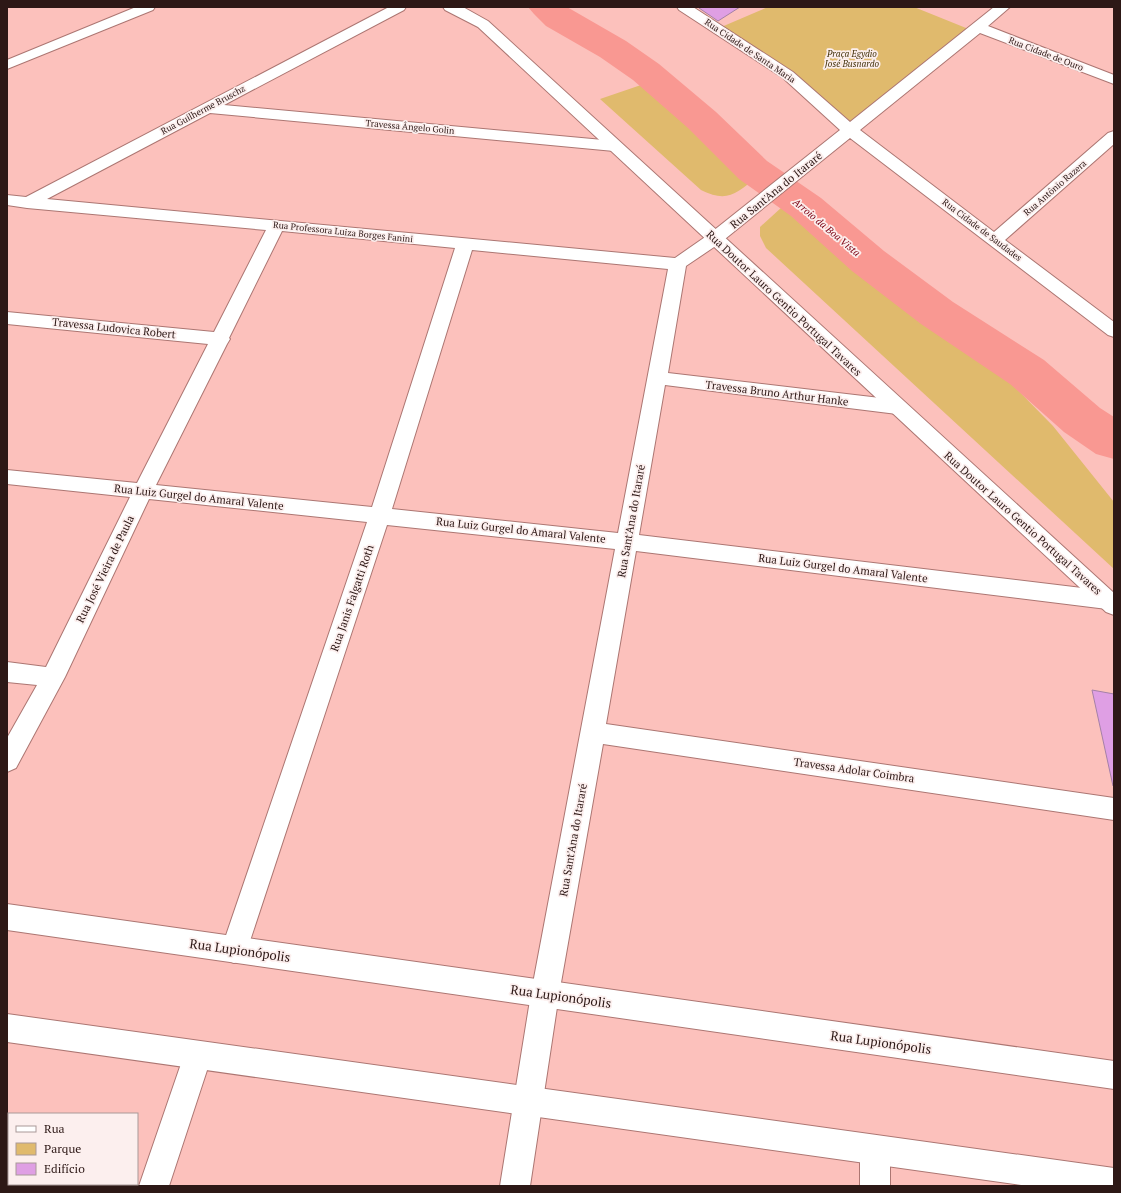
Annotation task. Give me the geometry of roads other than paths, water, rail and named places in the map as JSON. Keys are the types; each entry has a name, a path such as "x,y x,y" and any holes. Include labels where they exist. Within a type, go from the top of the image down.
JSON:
{"street":[{"path":"7,65 148,7"},
{"name":"Rua Guilherme Bruschz","path":"7,215 28,202 399,7"},
{"name":"Rua Doutor Lauro Gentio Portugal Tavares","path":"450,7 483,24 897,408 1110,603"},
{"name":"Rua Cidade de Santa Maria","path":"684,7 788,75 850,130"},
{"name":"Rua Sant'Ana do Itararé","path":"515,1186 545,994 678,264 714,239 756,206 1003,7"},
{"name":"Rua Cidade de Ouro","path":"978,27 1114,80"},
{"name":"Travessa Ângelo Golin","path":"207,108 614,146"},
{"name":"Rua Cidade de Saudades","path":"850,130 1114,331"},
{"name":"Rua Antônio Razera","path":"995,240 1114,136"},
{"name":"Rua Professora Luiza Borges Fanini","path":"7,200 678,264"},
{"name":"Rua José Vieira de Paula","path":"7,761 52,678 142,492 221,339 277,225"},
{"name":"Rua Janis Falgatti Roth","path":"234,950 380,515 465,244"},
{"name":"Travessa Ludovica Robert","path":"7,318 221,339"},
{"name":"Travessa Bruno Arthur Hanke","path":"657,378 897,408"},
{"name":"Rua Luiz Gurgel do Amaral Valente","path":"7,476 142,492 380,515 628,542 1110,603"},
{"path":"7,672 52,678"},
{"name":"Travessa Adolar Coimbra","path":"593,732 1114,809"},
{"name":"Rua Lupionópolis","path":"7,917 1114,1075"},
{"path":"7,1028 1114,1183"},
{"path":"154,1186 198,1055"},
{"path":"874,1150 875,1186"}],"waterway":[{"name":"Arroio da Boa Vista","path":"546,7 559,18 613,49 646,72 702,120 753,170 806,207 868,261 937,313 1027,372 1082,420 1114,441"}],"park label":[{"name":"Praça Egydio José Busnardo","path":"852,60"}]}
